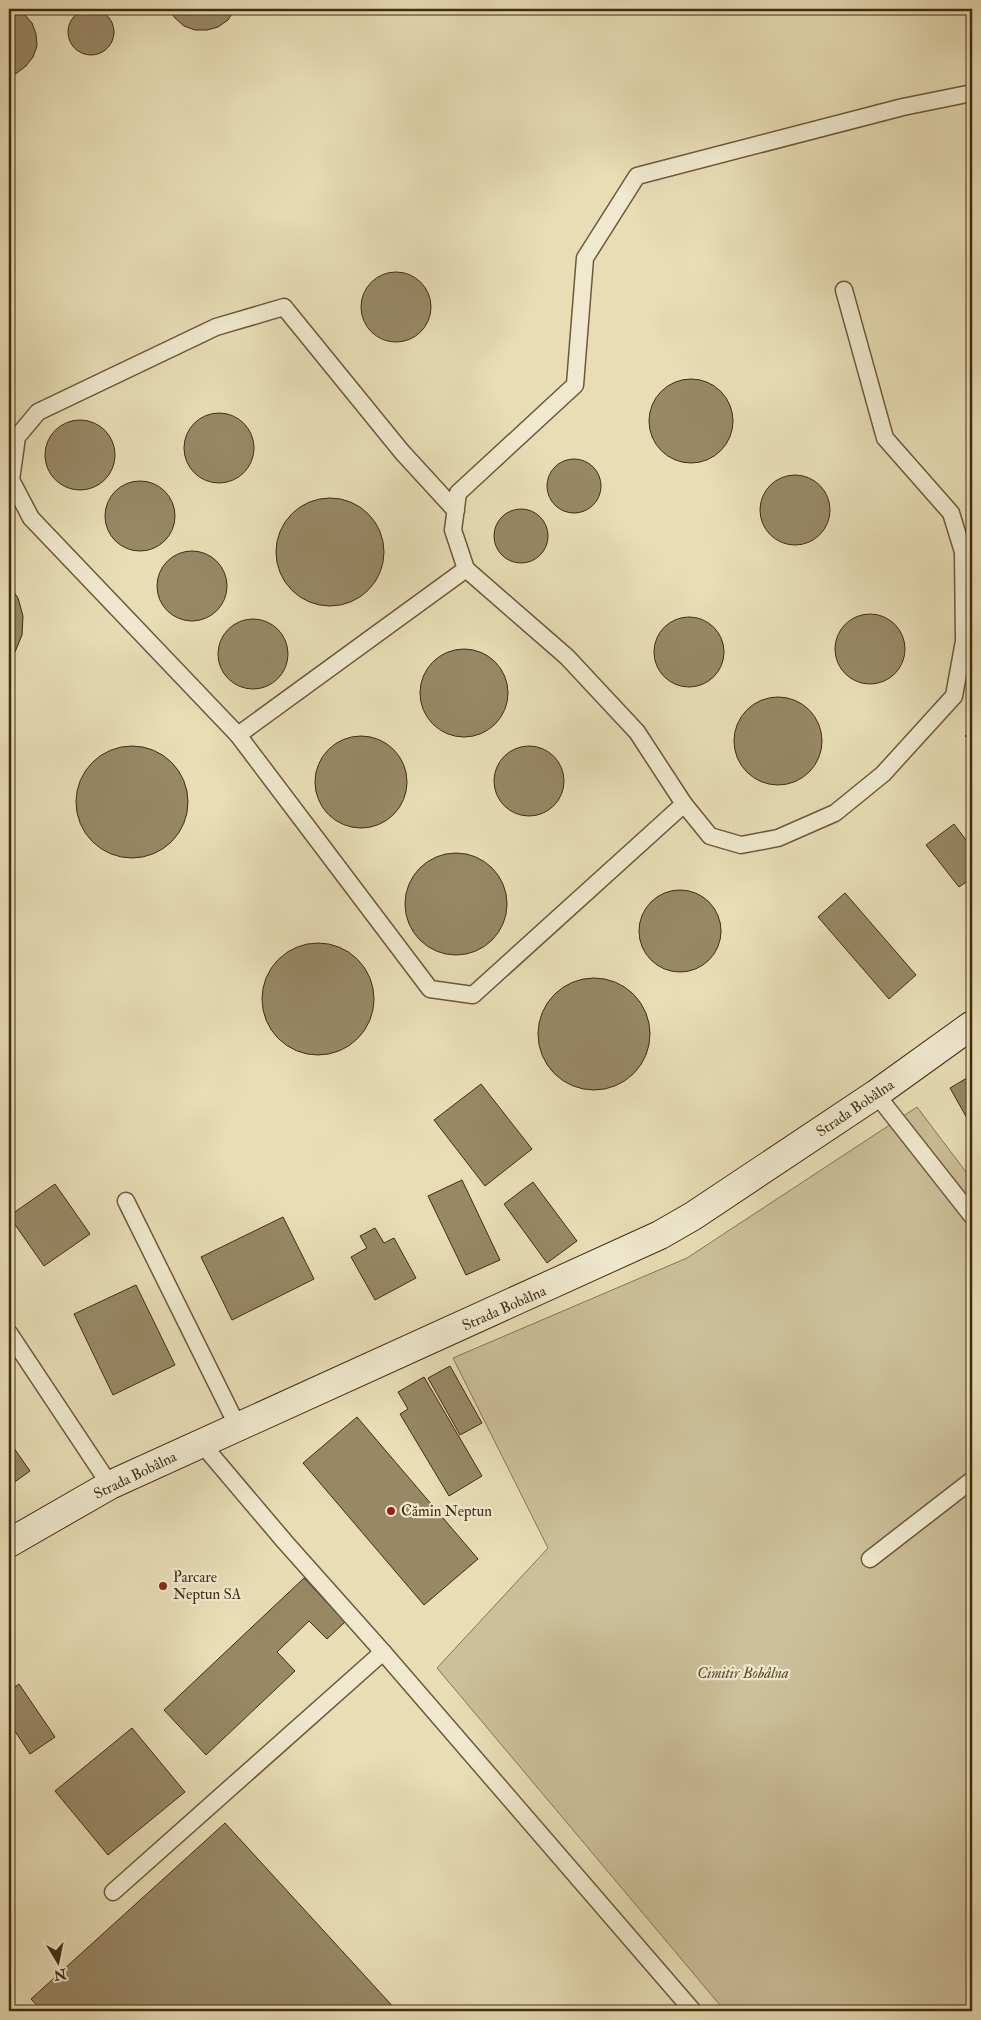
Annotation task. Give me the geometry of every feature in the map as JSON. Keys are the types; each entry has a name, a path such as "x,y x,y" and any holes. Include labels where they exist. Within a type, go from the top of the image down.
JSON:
{"main road":[{"name":"Strada Bobâlna","path":"9,1543 110,1486 660,1235 693,1216 876,1094 972,1025"}],"lane":[{"path":"844,290 885,438 951,514 963,552 964,641 954,696 883,774 835,813 778,838 741,845 710,836 684,804 638,732 567,657 466,569 453,530 458,493 575,385 585,258 637,176 903,107 972,93"},
{"path":"456,511 402,452 284,307 216,327 38,412 17,437 11,480 31,518 238,735 430,989 473,996 684,804"},
{"path":"238,735 466,569"},
{"path":"876,1094 972,1216"},
{"path":"126,1201 238,1427"},
{"path":"9,1333 110,1486"},
{"path":"202,1444 693,2011"},
{"path":"870,1559 972,1480"},
{"path":"113,1892 383,1652"}],"green space":[{"name":"Cimitir Bobâlna","path":"917,1107 972,1180 972,2011 725,2011 437,1668 548,1548 453,1358 687,1258"}],"building":[{"path":"9,9 15,9 24,14 32,23 36,34 37,46 33,57 26,66 9,76"},
{"path":"91,9 104,13 110,19 114,32 110,45 104,51 91,55 78,51 72,45 68,32 72,19 78,13"},
{"path":"169,9 235,9 228,20 218,27 207,30 195,30 184,26"},
{"path":"403,272 416,278 425,287 429,293 431,307 429,321 421,332 410,340 389,342 382,340 371,332 363,321 361,300 363,293 371,282 382,274"},
{"path":"691,379 707,382 721,391 730,405 733,421 730,437 721,451 707,460 691,463 675,460 661,451 652,437 649,421 652,405 661,391 675,382"},
{"path":"212,413 226,413 239,419 248,428 254,441 252,461 244,473 226,483 212,483 199,477 190,468 184,455 184,441 190,428 199,419"},
{"path":"87,420 100,426 109,435 113,441 115,455 113,469 105,480 94,488 73,490 66,488 55,480 47,469 45,448 47,441 55,430 66,422"},
{"path":"569,459 579,459 593,467 599,476 601,486 599,496 593,505 579,513 569,513 559,508 552,501 547,491 547,481 552,471 559,464"},
{"path":"802,475 815,481 824,490 828,496 830,510 828,524 820,535 809,543 788,545 781,543 770,535 762,524 760,503 762,496 770,485 781,477"},
{"path":"147,481 160,487 169,496 173,502 175,516 173,530 165,541 154,549 133,551 126,549 115,541 107,530 105,509 107,502 115,491 126,483"},
{"path":"330,498 351,502 368,514 380,531 384,552 380,573 368,590 351,602 330,606 309,602 292,590 280,573 276,552 280,531 292,514 309,502"},
{"path":"516,509 526,509 536,513 544,521 548,536 544,551 536,559 526,563 516,563 506,559 498,551 494,541 494,531 498,521 506,513"},
{"path":"185,551 199,551 212,557 221,566 227,579 225,599 217,611 199,621 185,621 172,615 163,606 157,593 157,579 163,566 172,557"},
{"path":"9,585 18,598 23,616 22,635 15,652 9,659"},
{"path":"863,614 877,614 890,620 899,629 905,642 903,662 895,674 877,684 863,684 850,678 841,669 835,656 835,642 841,629 850,620"},
{"path":"696,617 709,623 718,632 722,638 724,652 722,666 714,677 703,685 682,687 675,685 664,677 656,666 654,645 656,638 664,627 675,619"},
{"path":"246,619 260,619 273,625 282,634 288,647 286,667 278,679 260,689 246,689 233,683 224,674 218,661 218,647 224,634 233,625"},
{"path":"464,649 481,653 495,662 504,676 508,693 504,710 495,724 481,733 464,737 447,733 433,724 424,710 420,693 424,676 433,662 447,653"},
{"path":"778,697 795,701 809,710 818,724 822,741 818,758 809,772 795,781 778,785 761,781 747,772 738,758 734,741 738,724 747,710 761,701"},
{"path":"972,729 972,742 965,736"},
{"path":"361,736 379,740 393,750 403,764 407,782 403,800 393,814 379,824 361,828 343,824 329,814 319,800 315,782 319,764 329,750 343,740"},
{"path":"132,746 154,750 172,762 184,780 188,802 184,824 172,842 154,854 132,858 110,854 92,842 80,824 76,802 80,780 92,762 110,750"},
{"path":"536,746 549,752 558,761 562,767 564,781 562,795 554,806 543,814 522,816 515,814 504,806 496,795 494,774 496,767 504,756 515,748"},
{"path":"954,824 972,848 972,878 959,887 926,845"},
{"path":"456,853 475,857 492,868 503,885 507,904 503,923 492,940 475,951 456,955 437,951 420,940 409,923 405,904 409,885 420,868 437,857"},
{"path":"680,890 696,893 709,902 718,915 721,931 718,947 709,960 696,969 680,972 664,969 651,960 642,947 639,931 642,915 651,902 664,893"},
{"path":"845,893 916,975 889,999 818,917"},
{"path":"318,943 340,947 358,959 370,977 374,999 370,1021 358,1039 340,1051 318,1055 296,1051 278,1039 266,1021 262,999 266,977 278,959 296,947"},
{"path":"594,978 616,982 634,994 646,1012 650,1034 646,1056 634,1074 616,1086 594,1090 572,1086 554,1074 542,1056 538,1034 542,1012 554,994 572,982"},
{"path":"972,1075 972,1127 950,1088"},
{"path":"481,1084 532,1149 485,1186 434,1120"},
{"path":"462,1180 500,1260 466,1275 428,1196"},
{"path":"533,1182 577,1241 547,1263 504,1204"},
{"path":"55,1184 90,1234 44,1266 9,1216"},
{"path":"283,1217 314,1279 232,1320 201,1257"},
{"path":"375,1228 384,1243 394,1238 416,1278 375,1300 351,1257 367,1248 360,1236"},
{"path":"136,1285 175,1365 113,1395 74,1314"},
{"path":"450,1366 482,1423 460,1435 428,1378"},
{"path":"424,1377 482,1476 449,1496 400,1414 408,1409 398,1392"},
{"name":"Cămin Neptun","path":"357,1417 478,1559 424,1605 303,1463"},
{"path":"9,1441 30,1471 9,1486"},
{"path":"304,1578 345,1622 327,1639 309,1621 277,1652 295,1671 206,1755 164,1710"},
{"path":"19,1684 55,1737 30,1754 9,1722 9,1712 14,1709 9,1702 9,1691"},
{"path":"132,1728 185,1792 108,1855 55,1791"},
{"path":"225,1823 397,2011 42,2011 31,1999"}],"place":[{"name":"Cămin Neptun","path":"391,1511"},
{"name":"Parcare Neptun SA","path":"163,1586"}]}
